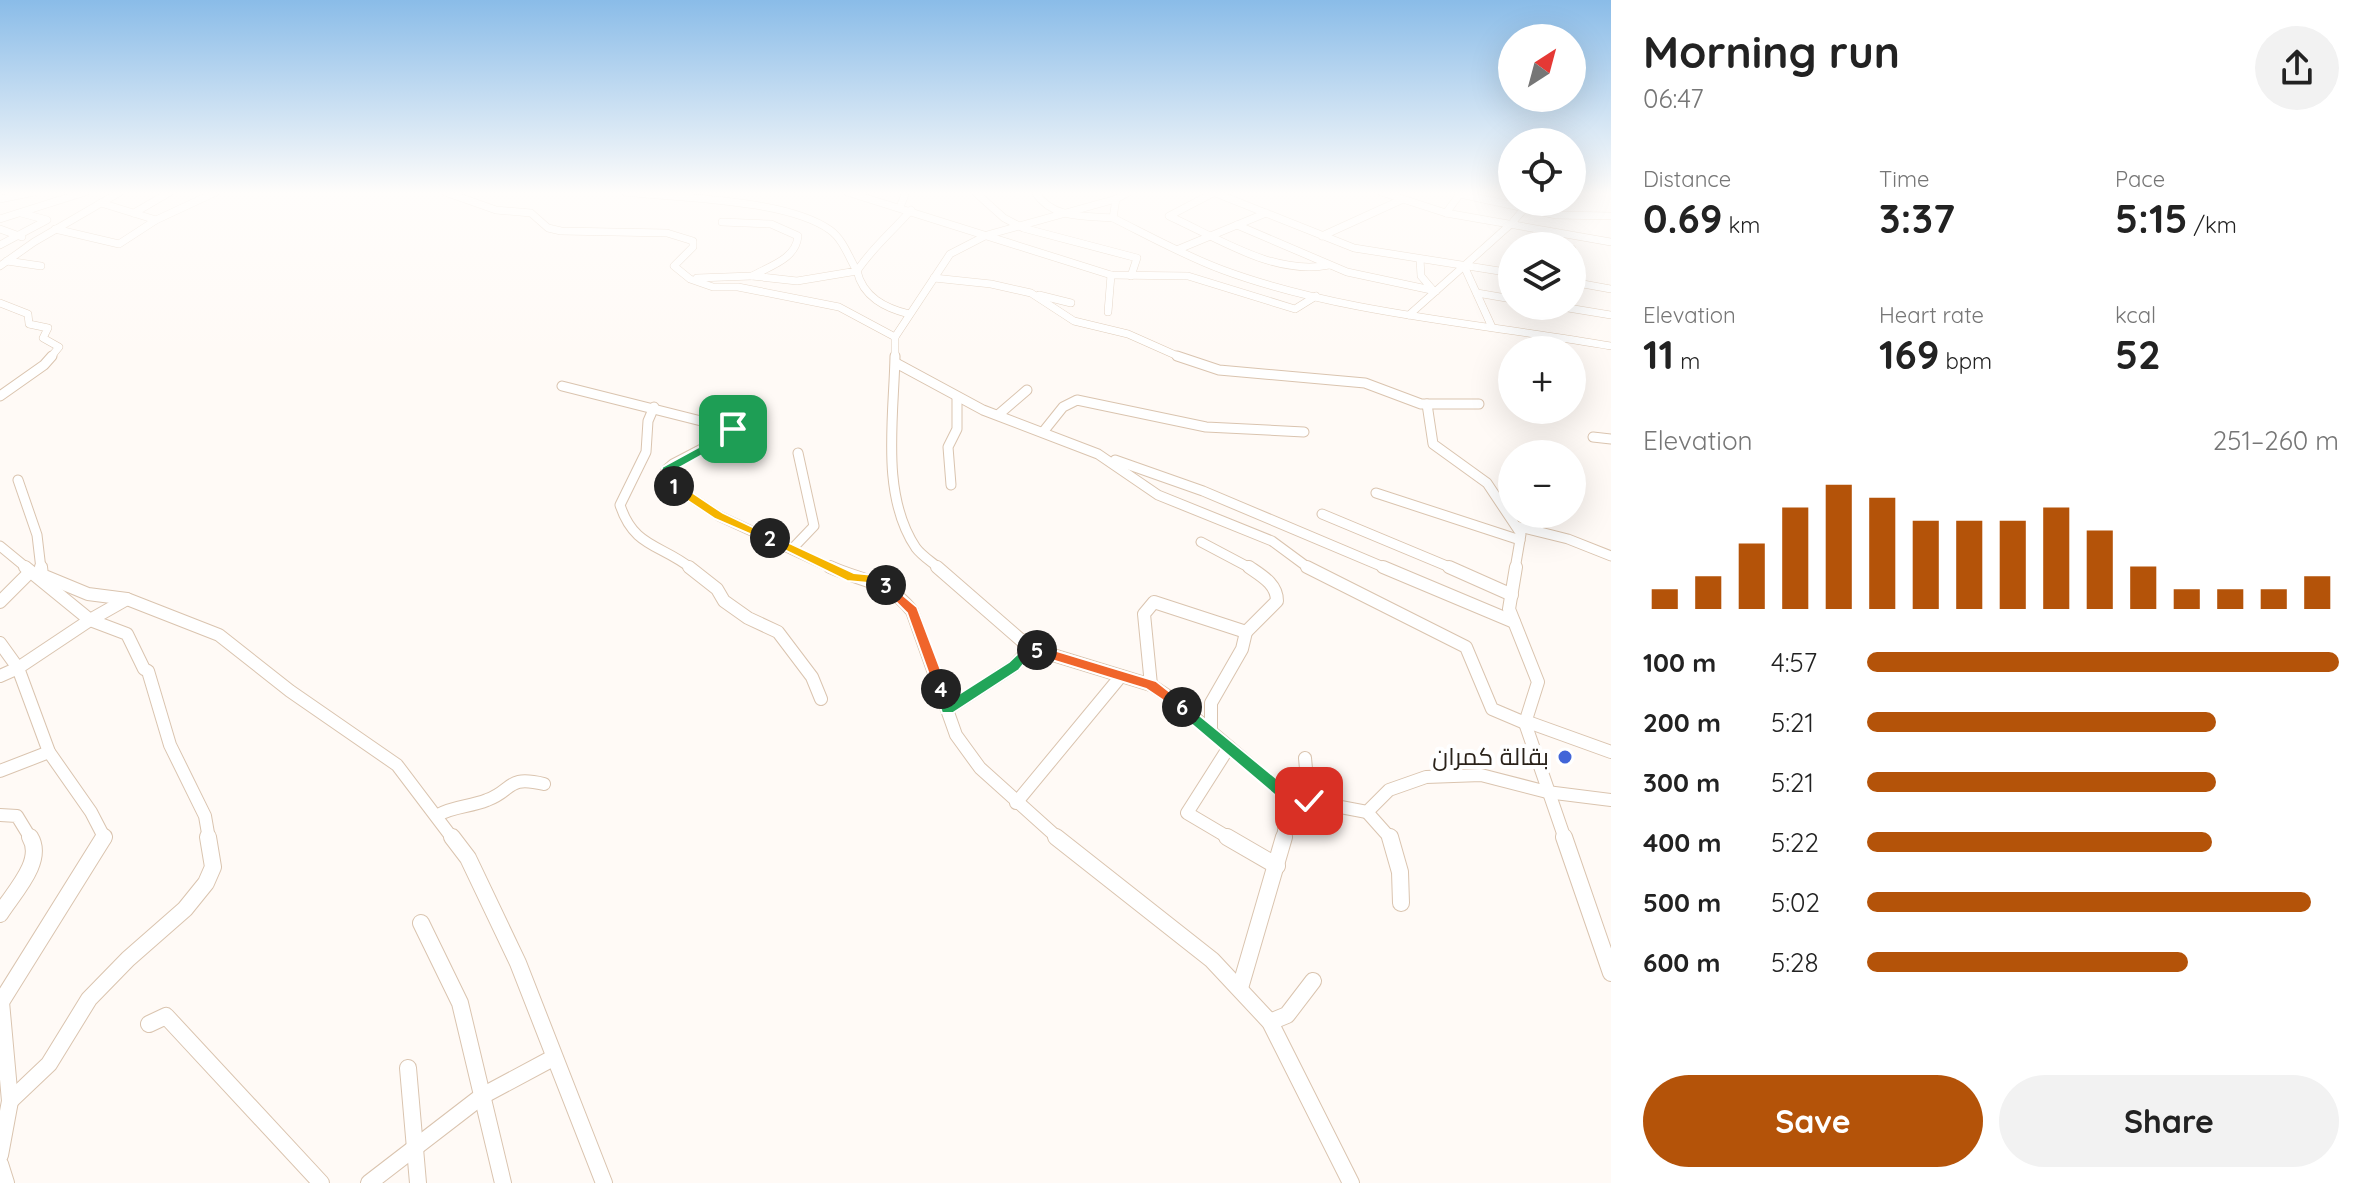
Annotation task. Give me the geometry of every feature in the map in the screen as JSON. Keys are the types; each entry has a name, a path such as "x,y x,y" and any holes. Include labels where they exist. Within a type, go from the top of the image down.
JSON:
{"street":[{"path":"4,261 26,247"},
{"path":"693,247 674,266 690,279 713,287 738,287 830,304 895,337"},
{"path":"752,276 797,247"},
{"path":"842,247 857,271 858,279 876,302 909,314"},
{"path":"690,279 752,276 797,281 857,271 868,254 877,247"},
{"path":"963,247 950,254 895,337 893,468 899,511 917,549 1030,648 1151,685 1288,797 1367,812 1390,836 1400,872 1401,903"},
{"path":"1025,247 1111,275 1188,276 1295,309 1316,296"},
{"path":"1098,247 1121,251 1137,258 1131,276"},
{"path":"1175,247 1237,275 1316,296 1409,315 1556,336"},
{"path":"1179,249 1183,247"},
{"path":"1240,247 1273,262 1309,269 1329,265"},
{"path":"1288,247 1347,272 1436,291"},
{"path":"1352,247 1498,271"},
{"path":"1409,315 1485,247"},
{"path":"1420,259 1420,276 1425,285 1436,291"},
{"path":"4,261 41,266"},
{"path":"1464,266 1491,325"},
{"path":"1108,312 1111,275"},
{"path":"934,278 991,284 1071,303"},
{"path":"1586,285 1611,289"},
{"path":"1031,293 1074,321 1128,334 1196,364 1219,370 1365,383 1427,404 1479,404"},
{"path":"1477,293 1498,297"},
{"path":"0,303 28,314 29,324 48,328 43,338 59,347 44,365 0,396"},
{"path":"1586,311 1611,315"},
{"path":"1586,341 1611,346"},
{"path":"896,363 957,397 998,415 1203,491 1514,622"},
{"path":"562,386 733,429 725,437 673,464 666,470 665,480 719,516 852,577 870,579 891,588 904,600 912,611 956,735 972,757 1016,803 1212,960 1240,988 1270,1022 1351,1183"},
{"path":"998,415 1027,390"},
{"path":"951,485 948,447 957,429 957,397"},
{"path":"1043,432 1063,407 1077,400 1206,427 1304,432"},
{"path":"1427,404 1433,444 1487,483 1498,499"},
{"path":"654,407 648,421 646,452 620,505 627,526 641,539 682,561 748,618 778,632 812,677 821,699"},
{"path":"1593,437 1611,439"},
{"path":"793,548 814,526 798,453"},
{"path":"1098,454 1158,495 1272,541 1318,575 1466,647 1492,709 1611,752"},
{"path":"18,480 37,535 42,575 88,594 127,599 219,635 290,691 397,765 438,815 468,858 481,884 518,963 604,1183"},
{"path":"1376,493 1417,503 1456,520 1520,540"},
{"path":"1322,514 1512,595"},
{"path":"1517,528 1521,534 1509,609 1538,682 1525,722 1547,792 1606,938 1611,973"},
{"path":"1524,528 1568,539 1611,556"},
{"path":"1201,542 1234,557 1270,582 1278,595 1277,602 1246,632 1242,649 1211,703 1211,731"},
{"path":"0,546 90,620 127,634 144,669 148,671 170,745 205,816 213,867 206,883 185,909 128,959 89,999 49,1064 10,1101"},
{"path":"0,602 30,572"},
{"path":"0,676 18,668 127,599"},
{"path":"1151,685 1144,614 1154,602 1246,632"},
{"path":"0,643 18,668 49,752 91,812 105,839 1,1002 10,1101 0,1155"},
{"path":"948,709 1014,666 1030,648"},
{"path":"1016,803 1121,676"},
{"path":"1229,747 1187,813 1277,866"},
{"path":"0,771 49,752"},
{"path":"1305,758 1309,801"},
{"path":"1367,812 1389,790 1426,777 1481,775 1547,792 1611,800"},
{"path":"438,815 452,807 488,800 512,782 528,780 544,784"},
{"path":"1240,988 1277,866 1288,797"},
{"path":"0,815 17,816 35,845 35,858 0,914"},
{"path":"421,923 460,1003 503,1183"},
{"path":"1270,1022 1287,1015 1313,981"},
{"path":"149,1024 166,1016 321,1183"},
{"path":"369,1183 482,1096 553,1058"},
{"path":"408,1068 418,1183"},
{"path":"0,1164 6,1183"}],"place":[{"name":"بقالة كمران","path":"1565,757"}],"route":[{"path":"733,429 732,433 673,464 666,470 665,480 719,516 852,577 870,579 891,588 912,611 948,709 1014,666 1030,648 1151,685 1174,700 1288,797 1309,801"}]}
